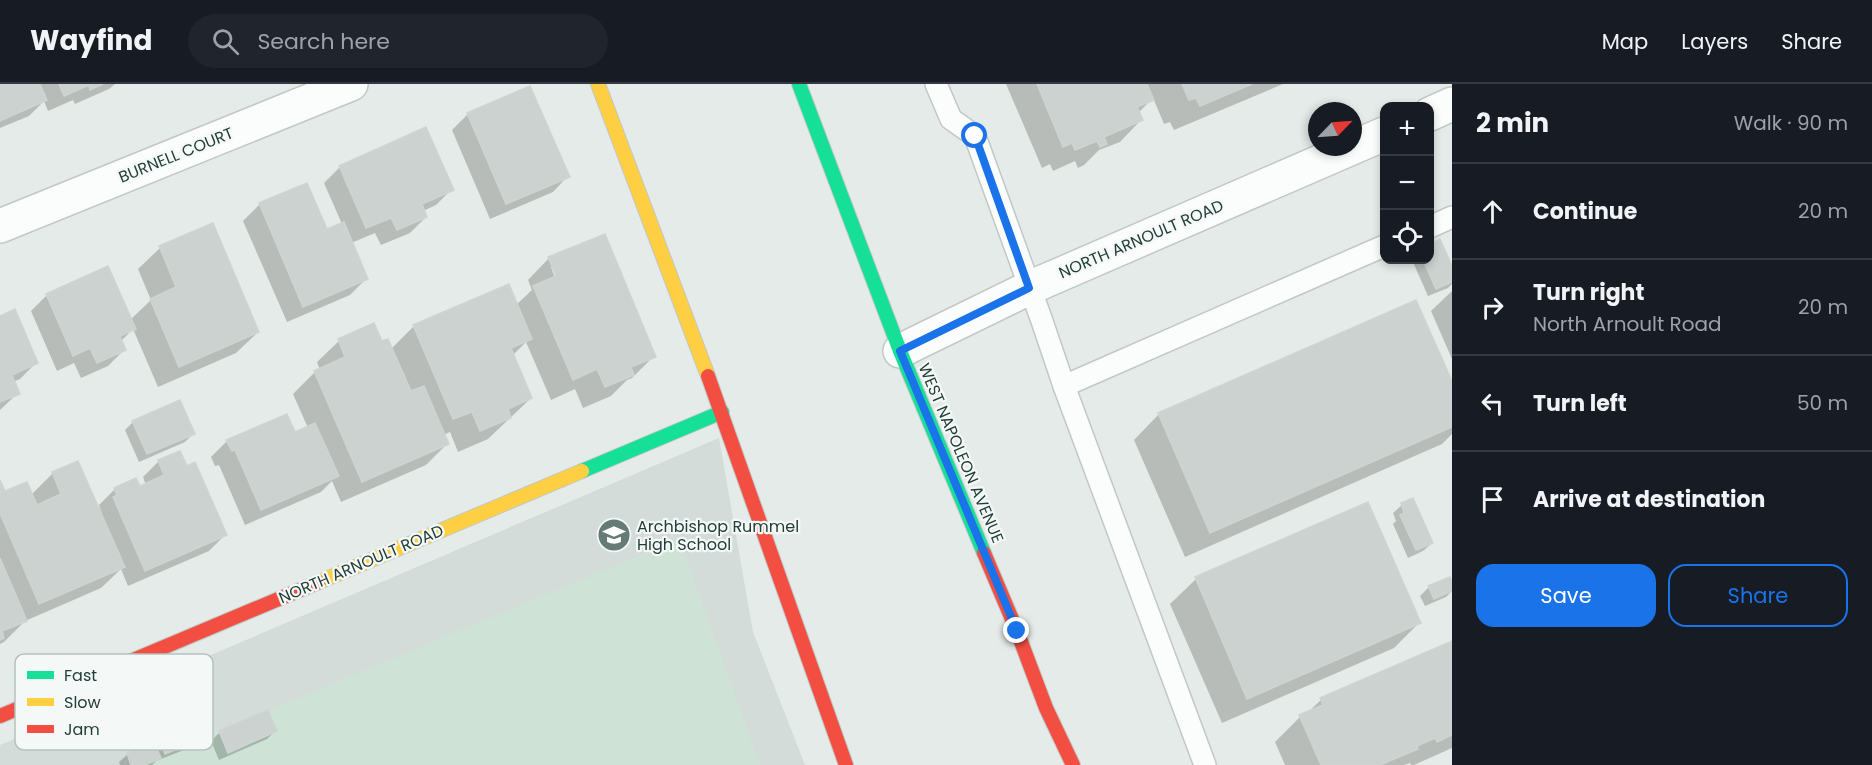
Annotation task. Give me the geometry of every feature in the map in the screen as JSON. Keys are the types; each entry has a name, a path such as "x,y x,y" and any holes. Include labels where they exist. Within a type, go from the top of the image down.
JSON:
{"main road":[{"path":"597,84 722,412 846,765"},
{"name":"WEST NAPOLEON AVENUE","path":"799,84 900,351 1047,708 1073,765"},
{"name":"NORTH ARNOULT ROAD","path":"149,654 722,412"},
{"path":"1047,708 1051,754"},
{"name":"NORTH ARNOULT ROAD","path":"0,717 15,711"}],"street":[{"name":"BURNELL COURT","path":"0,226 351,84"},
{"path":"1434,112 1452,104"},
{"name":"NORTH ARNOULT ROAD","path":"900,351 1029,288 1380,136"}],"lane":[{"path":"936,84 951,119 975,136 1064,386 1205,765"},
{"path":"1434,225 1452,217"},
{"path":"1064,386 1380,248"}],"shaded area":[{"name":"Archbishop Rummel High School","path":"719,438 753,632 805,765 0,765 0,745 15,739 15,750 213,750 213,654"}],"green space":[{"path":"679,539 760,765 139,765 175,750 213,750 213,734"}],"building":[{"path":"0,84 40,84 47,100 0,121"},
{"path":"59,84 103,84 90,90 89,85 64,96"},
{"path":"1037,84 1147,84 1154,100 1137,107 1143,120 1104,137 1107,144 1100,147 1097,141 1075,150 1072,143 1063,147"},
{"path":"1182,84 1252,84 1200,106 1196,98 1189,100"},
{"path":"530,86 570,177 506,204 467,113"},
{"path":"426,127 454,190 422,204 427,217 397,230 391,218 366,228 339,166"},
{"path":"307,183 327,229 344,222 368,279 303,307 259,203"},
{"path":"213,223 259,332 179,367 150,299 176,287 159,246"},
{"path":"605,234 656,357 631,367 634,375 605,387 597,369 573,380 533,286 556,276 548,257"},
{"path":"1440,239 1452,266 1452,282 1436,289 1425,264 1434,264 1434,242"},
{"path":"108,266 136,329 120,336 126,350 97,363 90,348 73,356 46,294"},
{"path":"509,284 532,339 511,348 532,398 508,409 511,418 480,431 472,412 453,419 413,325"},
{"path":"1416,300 1452,381 1452,427 1210,533 1158,413"},
{"path":"15,309 38,363 12,375 20,394 0,402 0,316"},
{"path":"374,323 382,341 388,339 411,391 424,386 449,444 362,482 314,371 345,357 338,339"},
{"path":"180,400 195,434 147,454 132,421"},
{"path":"287,414 295,432 315,423 339,476 261,510 235,450 232,451 226,440"},
{"path":"180,451 187,466 195,462 227,535 145,571 113,497 117,495 114,488 136,478 140,486 164,475 158,460"},
{"path":"78,461 125,567 39,604 0,513 0,480 5,491 27,482 37,505 61,494 52,472"},
{"path":"1413,498 1433,543 1416,550 1400,515 1404,513 1401,503"},
{"path":"1368,502 1421,623 1247,699 1195,577"},
{"path":"0,558 27,621 2,631 4,638 0,640"},
{"path":"1450,577 1452,591 1434,599 1428,586"},
{"path":"1452,641 1452,735 1437,742 1435,738 1417,746 1418,749 1380,765 1321,765 1299,715 1323,705 1320,698"},
{"path":"268,710 277,731 228,753 219,731"},
{"path":"134,750 158,750 161,758 145,765 131,765 127,753"}],"traffic: fast":[{"path":"799,84 900,351 984,553"},
{"path":"582,471 722,412"}],"traffic: slow":[{"path":"598,84 708,376"},
{"path":"319,582 582,471"}],"traffic: jam":[{"path":"708,376 846,765"},
{"path":"984,553 1046,708 1073,765"},
{"path":"148,654 319,582"},
{"path":"0,716 15,710"}],"place":[{"name":"Archbishop Rummel High School","path":"614,535"}],"route":[{"path":"975,136 1029,288 900,351 1017,631"}]}
